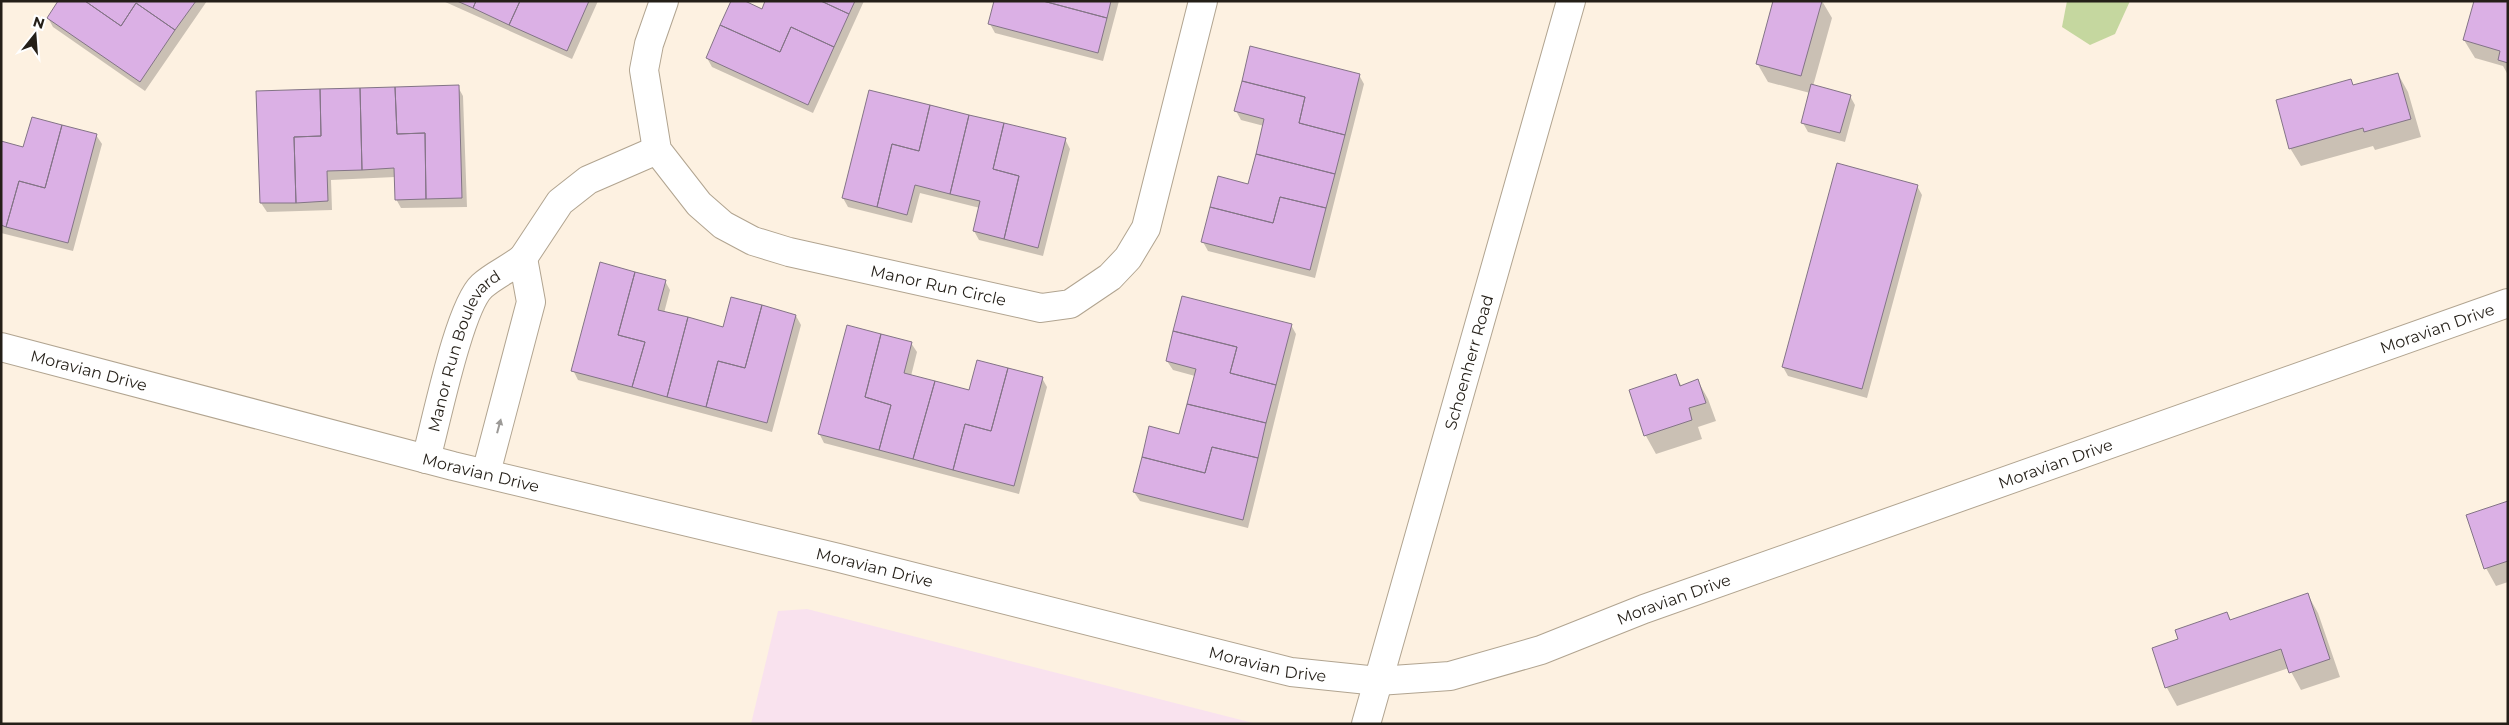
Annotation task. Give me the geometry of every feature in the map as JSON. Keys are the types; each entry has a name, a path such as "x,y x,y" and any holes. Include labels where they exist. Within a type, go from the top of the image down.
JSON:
{"street":[{"name":"Manor Run Circle","path":"664,1 649,44 644,70 657,150 699,204 723,225 753,241 789,252 1013,304 1041,308 1070,304 1110,277 1128,258 1146,228 1203,1"},
{"name":"Schoenherr Road","path":"1366,724 1571,1"},
{"name":"Manor Run Boulevard","path":"426,459 470,304 482,286 523,258 560,202 588,180 657,150"},
{"name":"Manor Run Boulevard","path":"486,473 531,302 523,258"},
{"name":"Moravian Drive","path":"1,347 426,459 839,558 1291,672 1378,681 1450,676 1541,650 1644,609 2508,303"}],"shaded area":[{"path":"807,609 1257,724 751,724 778,611"}],"green space":[{"path":"2067,1 2130,1 2115,34 2090,45 2062,27"}],"building":[{"path":"58,1 85,1 121,26 136,3 175,30 140,82 47,18"},
{"path":"85,1 196,1 175,30 136,3 121,26"},
{"path":"457,1 476,1 473,8"},
{"path":"476,1 520,1 509,25 473,8"},
{"path":"520,1 589,1 567,51 509,25"},
{"path":"731,1 745,1 762,9 765,1 821,1 849,14 834,47 791,27 780,52 720,25"},
{"path":"821,1 855,1 849,14"},
{"path":"994,1 1043,1 1107,18 1098,53 988,24"},
{"path":"1043,1 1111,1 1107,18"},
{"path":"1773,1 1822,1 1801,76 1756,64"},
{"path":"2474,1 2508,1 2508,63 2498,60 2500,51 2463,40"},
{"path":"720,25 780,52 791,27 834,47 808,105 706,58"},
{"path":"1250,46 1360,74 1345,135 1299,123 1305,97 1242,81"},
{"path":"2398,73 2411,119 2364,132 2363,128 2289,149 2276,100 2351,79 2353,85"},
{"path":"1242,81 1305,97 1299,123 1345,135 1335,174 1256,154 1264,119 1234,111"},
{"path":"1811,84 1851,95 1840,133 1801,123"},
{"path":"459,85 462,198 426,199 425,133 397,134 395,87"},
{"path":"395,87 397,134 425,133 426,199 395,200 394,168 362,170 360,88"},
{"path":"360,88 362,170 327,171 328,201 296,203 294,137 321,136 320,89"},
{"path":"320,89 321,136 294,137 296,203 260,203 256,91"},
{"path":"869,90 930,105 919,151 892,144 877,207 842,198"},
{"path":"930,105 969,115 950,194 915,185 907,215 877,207 892,144 919,151"},
{"path":"969,115 1004,123 993,169 1019,176 1004,239 973,231 980,201 950,194"},
{"path":"32,117 62,125 45,188 19,181 6,227 1,225 1,141 23,147"},
{"path":"1004,123 1066,138 1038,248 1004,239 1019,176 993,169"},
{"path":"62,125 97,134 68,243 6,227 19,181 45,188"},
{"path":"1256,154 1335,174 1326,208 1280,197 1273,223 1210,207 1218,176 1248,184"},
{"path":"1837,163 1918,185 1862,389 1782,367"},
{"path":"1280,197 1326,208 1310,270 1201,242 1210,207 1273,223"},
{"path":"600,262 635,272 618,335 645,342 632,387 571,371"},
{"path":"635,272 666,280 658,310 688,317 667,397 632,387 645,342 618,335"},
{"path":"1182,296 1292,324 1276,385 1230,373 1237,347 1173,331"},
{"path":"731,297 762,305 745,368 718,361 706,407 667,397 688,317 723,327"},
{"path":"762,305 796,315 767,423 706,407 718,361 745,368"},
{"path":"847,325 881,334 865,397 891,405 879,450 818,434"},
{"path":"1173,331 1237,347 1230,373 1276,385 1266,423 1187,404 1196,369 1166,361"},
{"path":"881,334 912,342 904,373 935,381 913,459 879,450 891,405 865,397"},
{"path":"977,360 1008,368 991,431 965,424 953,470 913,459 935,381 969,390"},
{"path":"1008,368 1043,377 1014,486 953,470 965,424 991,431"},
{"path":"1676,374 1680,386 1698,379 1706,403 1689,408 1692,420 1644,436 1629,390"},
{"path":"1187,404 1266,423 1258,458 1212,447 1205,473 1142,457 1149,426 1179,434"},
{"path":"1212,447 1258,458 1243,520 1133,492 1142,457 1205,473"},
{"path":"2508,501 2508,561 2484,569 2466,515"},
{"path":"2308,593 2330,659 2289,673 2281,649 2165,688 2152,648 2178,639 2175,630 2227,612 2230,620"}]}
